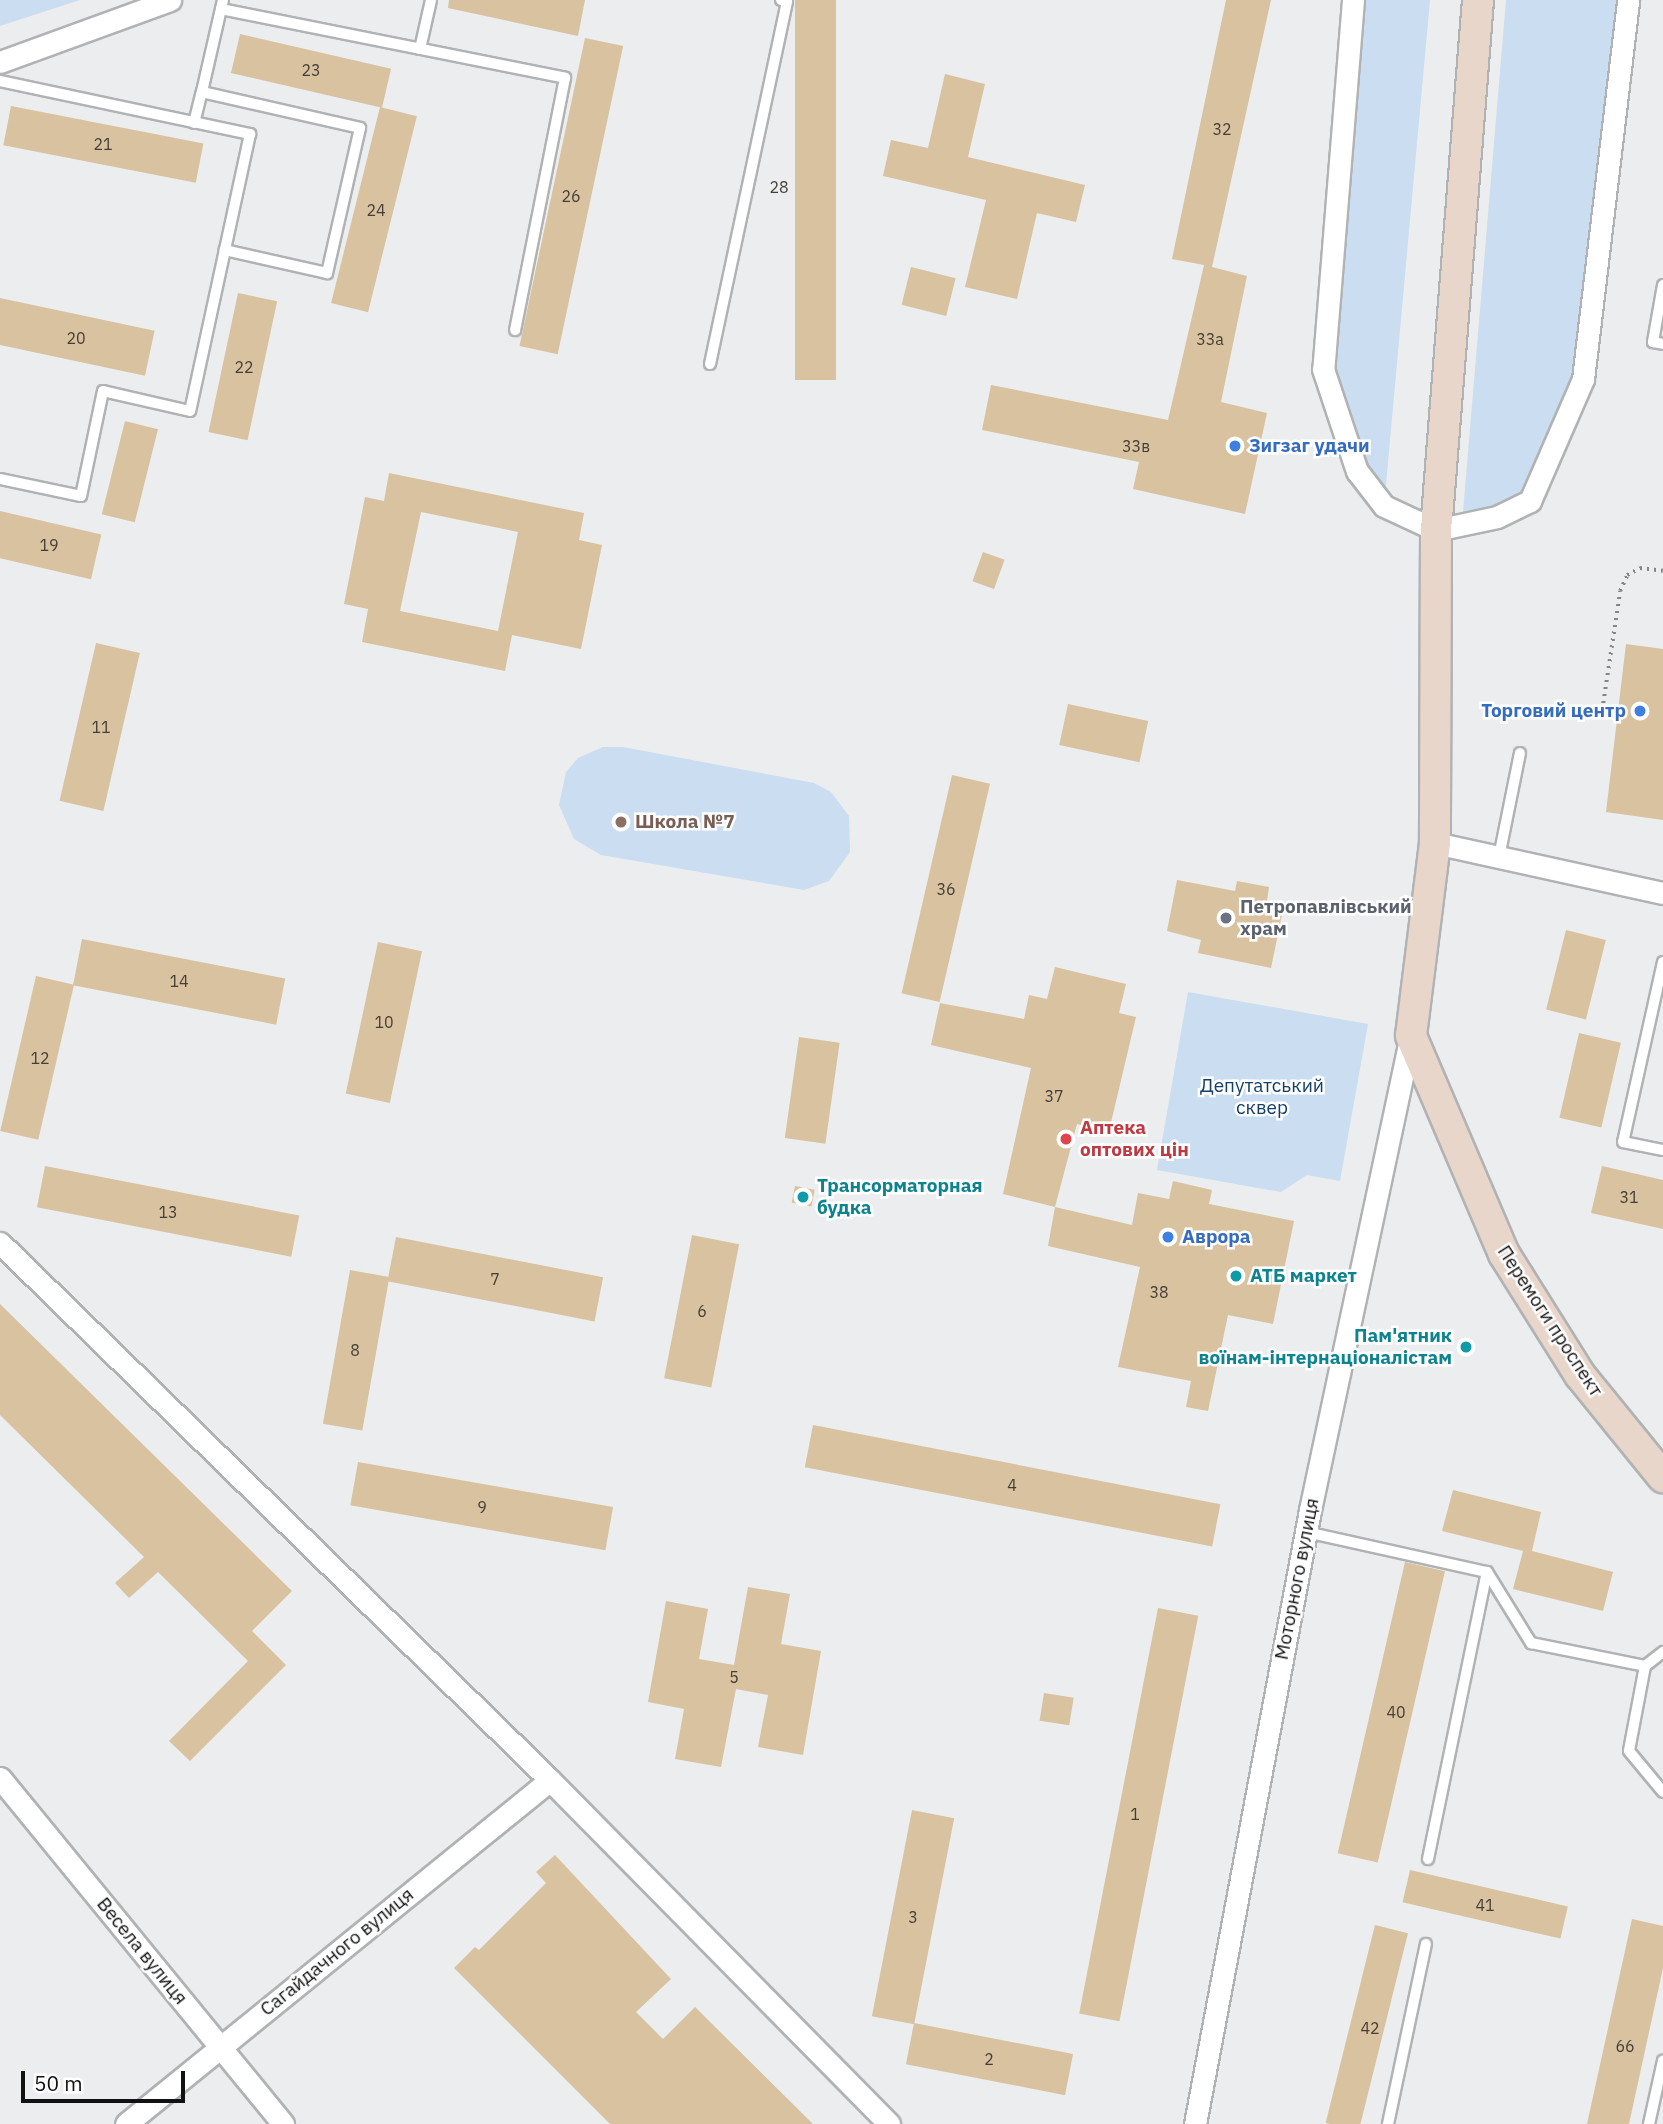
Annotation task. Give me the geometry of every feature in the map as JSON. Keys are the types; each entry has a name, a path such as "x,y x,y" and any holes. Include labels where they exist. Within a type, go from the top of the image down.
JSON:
{"street":[{"path":"0,62 170,0"},
{"path":"1353,0 1324,369 1357,471 1384,506 1436,530 1497,517 1530,501 1583,379 1628,0"},
{"path":"1411,1035 1435,843 1436,530 1478,0"},
{"path":"1435,843 1663,893"},
{"name":"Перемоги проспект","path":"1411,1035 1504,1254 1580,1375 1663,1477"},
{"name":"Моторного вулиця","path":"1195,2124 1306,1532 1411,1035"},
{"path":"0,1243 550,1780 889,2124"},
{"name":"Весела вулиця","path":"0,1778 283,2124"},
{"name":"Сагайдачного вулиця","path":"126,2124 550,1780"}],"lane":[{"path":"420,49 431,0"},
{"path":"710,364 787,1 781,0"},
{"path":"194,123 222,5 565,78 515,330"},
{"path":"0,81 250,134 190,411 103,391 81,496 0,479"},
{"path":"202,92 360,128 327,273 225,250"},
{"path":"1663,285 1653,342 1663,344"},
{"path":"1499,857 1520,753"},
{"path":"1663,962 1623,1142 1663,1150"},
{"path":"1306,1532 1488,1572 1531,1643 1645,1666"},
{"path":"1427,1859 1488,1572"},
{"path":"1663,1653 1645,1666 1629,1751 1663,1792"},
{"path":"1388,2124 1426,1944"},
{"path":"1650,2124 1663,2061"}],"path":[{"path":"1602,710 1620,591 1627,575 1640,568 1663,571"}],"green space":[{"path":"0,0 80,0 0,26"},
{"path":"1353,0 1430,0 1384,506 1357,471 1323,369"},
{"path":"1506,0 1628,0 1583,379 1530,501 1462,524"},
{"path":"603,747 623,747 814,783 831,792 849,816 850,852 829,881 804,890 601,855 574,839 559,805 566,772 578,758"},
{"name":"Депутатський сквер","path":"1188,992 1368,1024 1340,1181 1307,1175 1281,1192 1157,1170"}],"building":[{"path":"449,0 585,0 578,36 448,8"},
{"path":"795,0 836,0 836,380 795,380"},
{"path":"1226,0 1271,0 1212,267 1247,276 1221,402 1267,413 1245,514 1133,489 1139,462 982,430 991,385 1168,420 1204,265 1172,259"},
{"path":"240,34 391,69 382,108 231,73"},
{"path":"585,38 623,46 558,354 520,346"},
{"path":"945,74 985,84 968,157 1085,185 1076,222 1037,213 1017,299 965,287 986,200 883,176 891,140 928,148"},
{"path":"11,106 203,143 196,183 3,145"},
{"path":"380,107 417,116 368,312 331,303"},
{"path":"911,267 956,278 946,316 902,305"},
{"path":"238,293 277,301 248,440 208,432"},
{"path":"0,298 155,331 145,376 0,345"},
{"path":"125,421 158,429 135,522 102,514"},
{"path":"389,473 584,513 579,540 602,545 581,649 512,635 505,671 362,642 368,609 344,604 365,497 384,501","holes":["421,512 518,532 498,631 400,611"]},
{"path":"0,511 101,534 91,579 0,558"},
{"path":"983,552 1005,560 994,589 972,581"},
{"path":"96,643 140,653 103,811 60,801"},
{"name":"Торговий центр","path":"1626,644 1663,649 1663,820 1606,812"},
{"path":"1068,704 1148,721 1139,762 1059,745"},
{"path":"952,775 990,784 940,1002 902,993"},
{"name":"Петропавлівський храм","path":"1177,880 1235,891 1237,881 1269,887 1267,901 1284,905 1271,968 1198,953 1201,940 1167,931"},
{"path":"1566,930 1606,940 1586,1019 1546,1010"},
{"path":"82,939 285,978 276,1025 73,985"},
{"path":"378,942 422,951 390,1103 346,1094"},
{"path":"1055,967 1126,984 1119,1013 1136,1017 1109,1131 1077,1124 1055,1207 1003,1194 1031,1068 931,1045 940,1003 1024,1019 1029,995 1047,999"},
{"path":"36,976 74,985 38,1140 0,1131"},
{"path":"1579,1033 1621,1043 1601,1127 1559,1118"},
{"path":"799,1037 840,1043 825,1144 785,1138"},
{"path":"45,1166 299,1215 291,1257 37,1207"},
{"path":"1602,1166 1663,1180 1663,1229 1591,1213"},
{"name":"АТБ маркет","path":"1173,1181 1212,1190 1209,1204 1294,1221 1273,1324 1228,1315 1208,1411 1186,1407 1191,1381 1118,1367 1140,1267 1048,1246 1055,1207 1132,1225 1138,1193 1169,1199"},
{"name":"Трансорматорная будка","path":"795,1186 815,1190 811,1207 792,1203"},
{"path":"692,1235 739,1244 711,1387 664,1378"},
{"path":"396,1237 603,1277 595,1321 387,1281"},
{"path":"350,1270 389,1277 362,1431 323,1424"},
{"path":"0,1304 292,1591 252,1631 286,1665 190,1761 169,1741 248,1661 158,1572 129,1598 115,1583 144,1557 0,1415"},
{"path":"813,1425 1220,1504 1212,1546 805,1467"},
{"path":"358,1462 613,1507 605,1550 350,1505"},
{"path":"1453,1490 1541,1512 1532,1551 1613,1572 1603,1611 1513,1589 1523,1551 1442,1531"},
{"path":"1405,1562 1445,1571 1378,1863 1338,1853"},
{"path":"748,1587 790,1594 781,1644 821,1651 803,1755 758,1747 768,1695 736,1689 721,1767 675,1759 684,1709 648,1702 666,1601 708,1609 699,1659 734,1665"},
{"path":"1158,1608 1198,1616 1119,2021 1079,2013"},
{"path":"1044,1693 1074,1698 1069,1725 1040,1721"},
{"path":"912,1810 954,1818 914,2024 872,2016"},
{"path":"555,1855 671,1979 636,2012 663,2039 695,2007 813,2124 610,2124 454,1968 475,1947 479,1950 546,1883 536,1872"},
{"path":"1410,1870 1568,1906 1560,1939 1403,1902"},
{"path":"1632,1919 1663,1926 1663,1968 1629,2124 1587,2124"},
{"path":"1375,1925 1408,1933 1360,2124 1326,2123"},
{"path":"914,2023 1073,2054 1065,2095 906,2064"}],"place":[{"name":"Зигзаг удачи","path":"1235,446"},
{"name":"Торговий центр","path":"1640,711"},
{"name":"Школа №7","path":"621,822"},
{"name":"Петропавлівський храм","path":"1226,918"},
{"name":"Аптека оптових цін","path":"1066,1139"},
{"name":"Трансорматорная будка","path":"803,1197"},
{"name":"Аврора","path":"1168,1237"},
{"name":"АТБ маркет","path":"1236,1276"},
{"name":"Пам'ятник воїнам-інтернаціоналістам","path":"1466,1347"}]}
